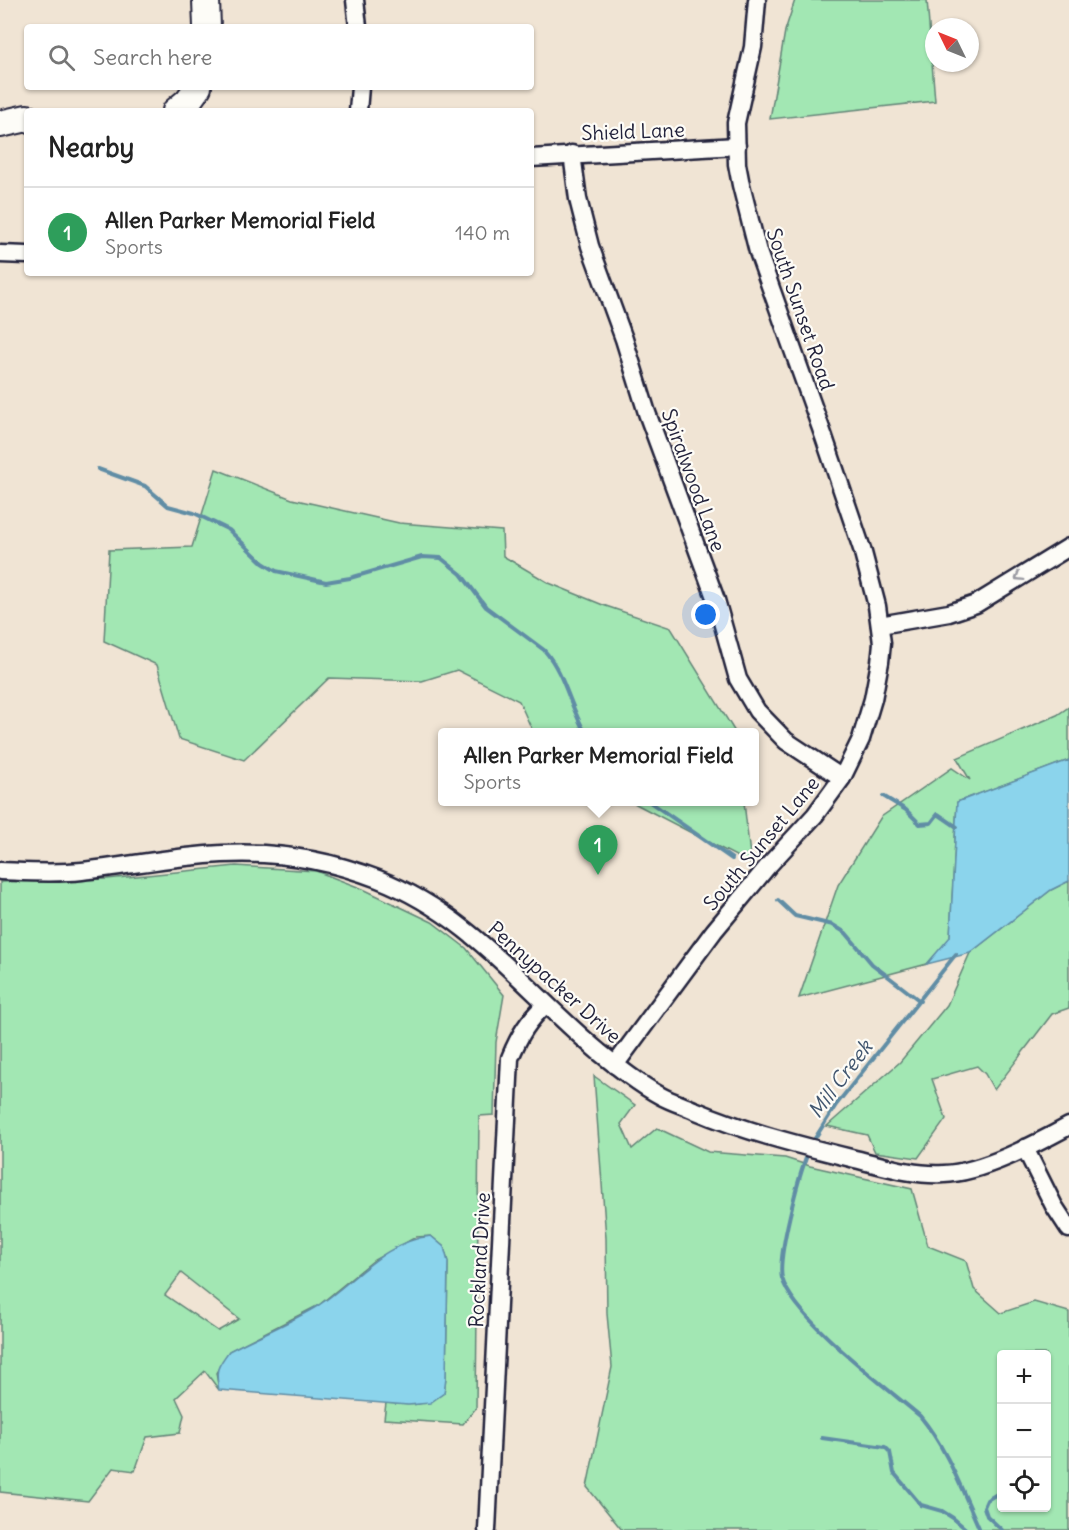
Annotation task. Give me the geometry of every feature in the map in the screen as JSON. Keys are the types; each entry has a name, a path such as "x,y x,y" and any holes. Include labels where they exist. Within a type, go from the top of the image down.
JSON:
{"highway":[{"path":"206,0 207,24"},
{"path":"180,108 196,90"},
{"path":"0,124 24,119"}],"street":[{"path":"355,0 358,24"},
{"name":"South Sunset Road","path":"757,0 753,47 736,123 736,146 741,185 751,229 862,549 873,587 880,625"},
{"path":"358,108 360,90"},
{"name":"Shield Lane","path":"534,158 736,146"},
{"name":"Spiralwood Lane","path":"572,154 578,199 590,246 624,339 647,413 716,600 738,679 757,711 780,735 799,751 842,778"},
{"path":"0,254 24,255"},
{"path":"880,625 933,616 976,604 1069,547"},
{"name":"South Sunset Lane","path":"615,1065 714,931 815,815 842,778 861,739 873,699 880,662 880,625"},
{"name":"Pennypacker Drive","path":"0,871 82,871 222,854 275,855 353,870 394,886 448,915 488,948 546,1004 615,1065 664,1098 714,1119 820,1151 910,1172 946,1174 994,1161 1069,1126"},
{"name":"Rockland Drive","path":"487,1530 510,1058 530,1019 546,1004"},
{"path":"1025,1148 1053,1206 1069,1229"}],"green space":[{"path":"795,0 927,0 928,18 925,18 925,72 933,72 935,101 770,119 785,31"},
{"path":"216,469 292,499 399,523 502,531 503,556 549,583 603,605 671,628 733,728 531,728 519,701 457,670 422,681 329,678 244,760 179,739 157,665 104,641 109,550 192,547"},
{"path":"1069,707 1069,760 957,802 950,938 927,964 799,998 838,885 881,817 952,768 970,780 957,758 1057,715"},
{"path":"640,806 744,806 751,864"},
{"path":"236,866 316,871 363,889 432,922 466,948 504,995 496,1042 494,1115 479,1116 476,1408 463,1424 384,1419 386,1403 409,1405 423,1403 444,1393 448,1262 444,1247 431,1236 416,1237 374,1260 319,1305 229,1351 216,1373 219,1390 205,1371 176,1398 184,1415 180,1433 147,1437 135,1471 113,1468 88,1501 0,1492 0,882 107,879","holes":["181,1273 239,1319 218,1331 165,1295"]},
{"path":"1069,881 1069,1008 1052,1014 994,1090 985,1074 977,1066 932,1079 946,1119 918,1158 875,1152 867,1135 827,1126 900,1062 947,1005 970,953 1051,890"},
{"path":"594,1076 635,1105 621,1124 632,1149 657,1128 708,1152 785,1158 810,1166 912,1189 928,1246 966,1261 974,1289 1001,1313 1034,1302 1069,1312 1069,1530 622,1530 587,1487 612,1367 607,1314 606,1238"}],"water":[{"path":"1069,760 1069,881 1051,890 970,953 927,964 950,937 957,802"},
{"path":"431,1236 444,1247 448,1262 444,1393 430,1403 408,1405 219,1390 218,1369 229,1351 319,1305 371,1263 399,1246 414,1239"}],"waterway":[{"path":"98,469 145,486 168,506 194,513 229,530 263,563 276,571 326,582 350,578 422,557 441,558 461,574 486,607 544,650 557,669 583,728"},
{"path":"883,796 906,810 920,824 931,823 938,814 957,827"},
{"path":"656,806 732,859"},
{"path":"778,900 795,916 833,925 846,933 872,964 920,1001"},
{"name":"Mill Creek","path":"812,1143 836,1105 956,954"},
{"name":"Mill Creek","path":"808,1153 794,1197 786,1235 781,1268 782,1278 790,1294 822,1332 920,1416 947,1457 980,1530"},
{"path":"822,1438 885,1447 890,1452 894,1473 921,1505 942,1511 967,1530"},
{"path":"997,1494 987,1500 984,1507 987,1516 1002,1530"}],"place":[{"name":"Allen Parker Memorial Field","path":"598,875"}]}
